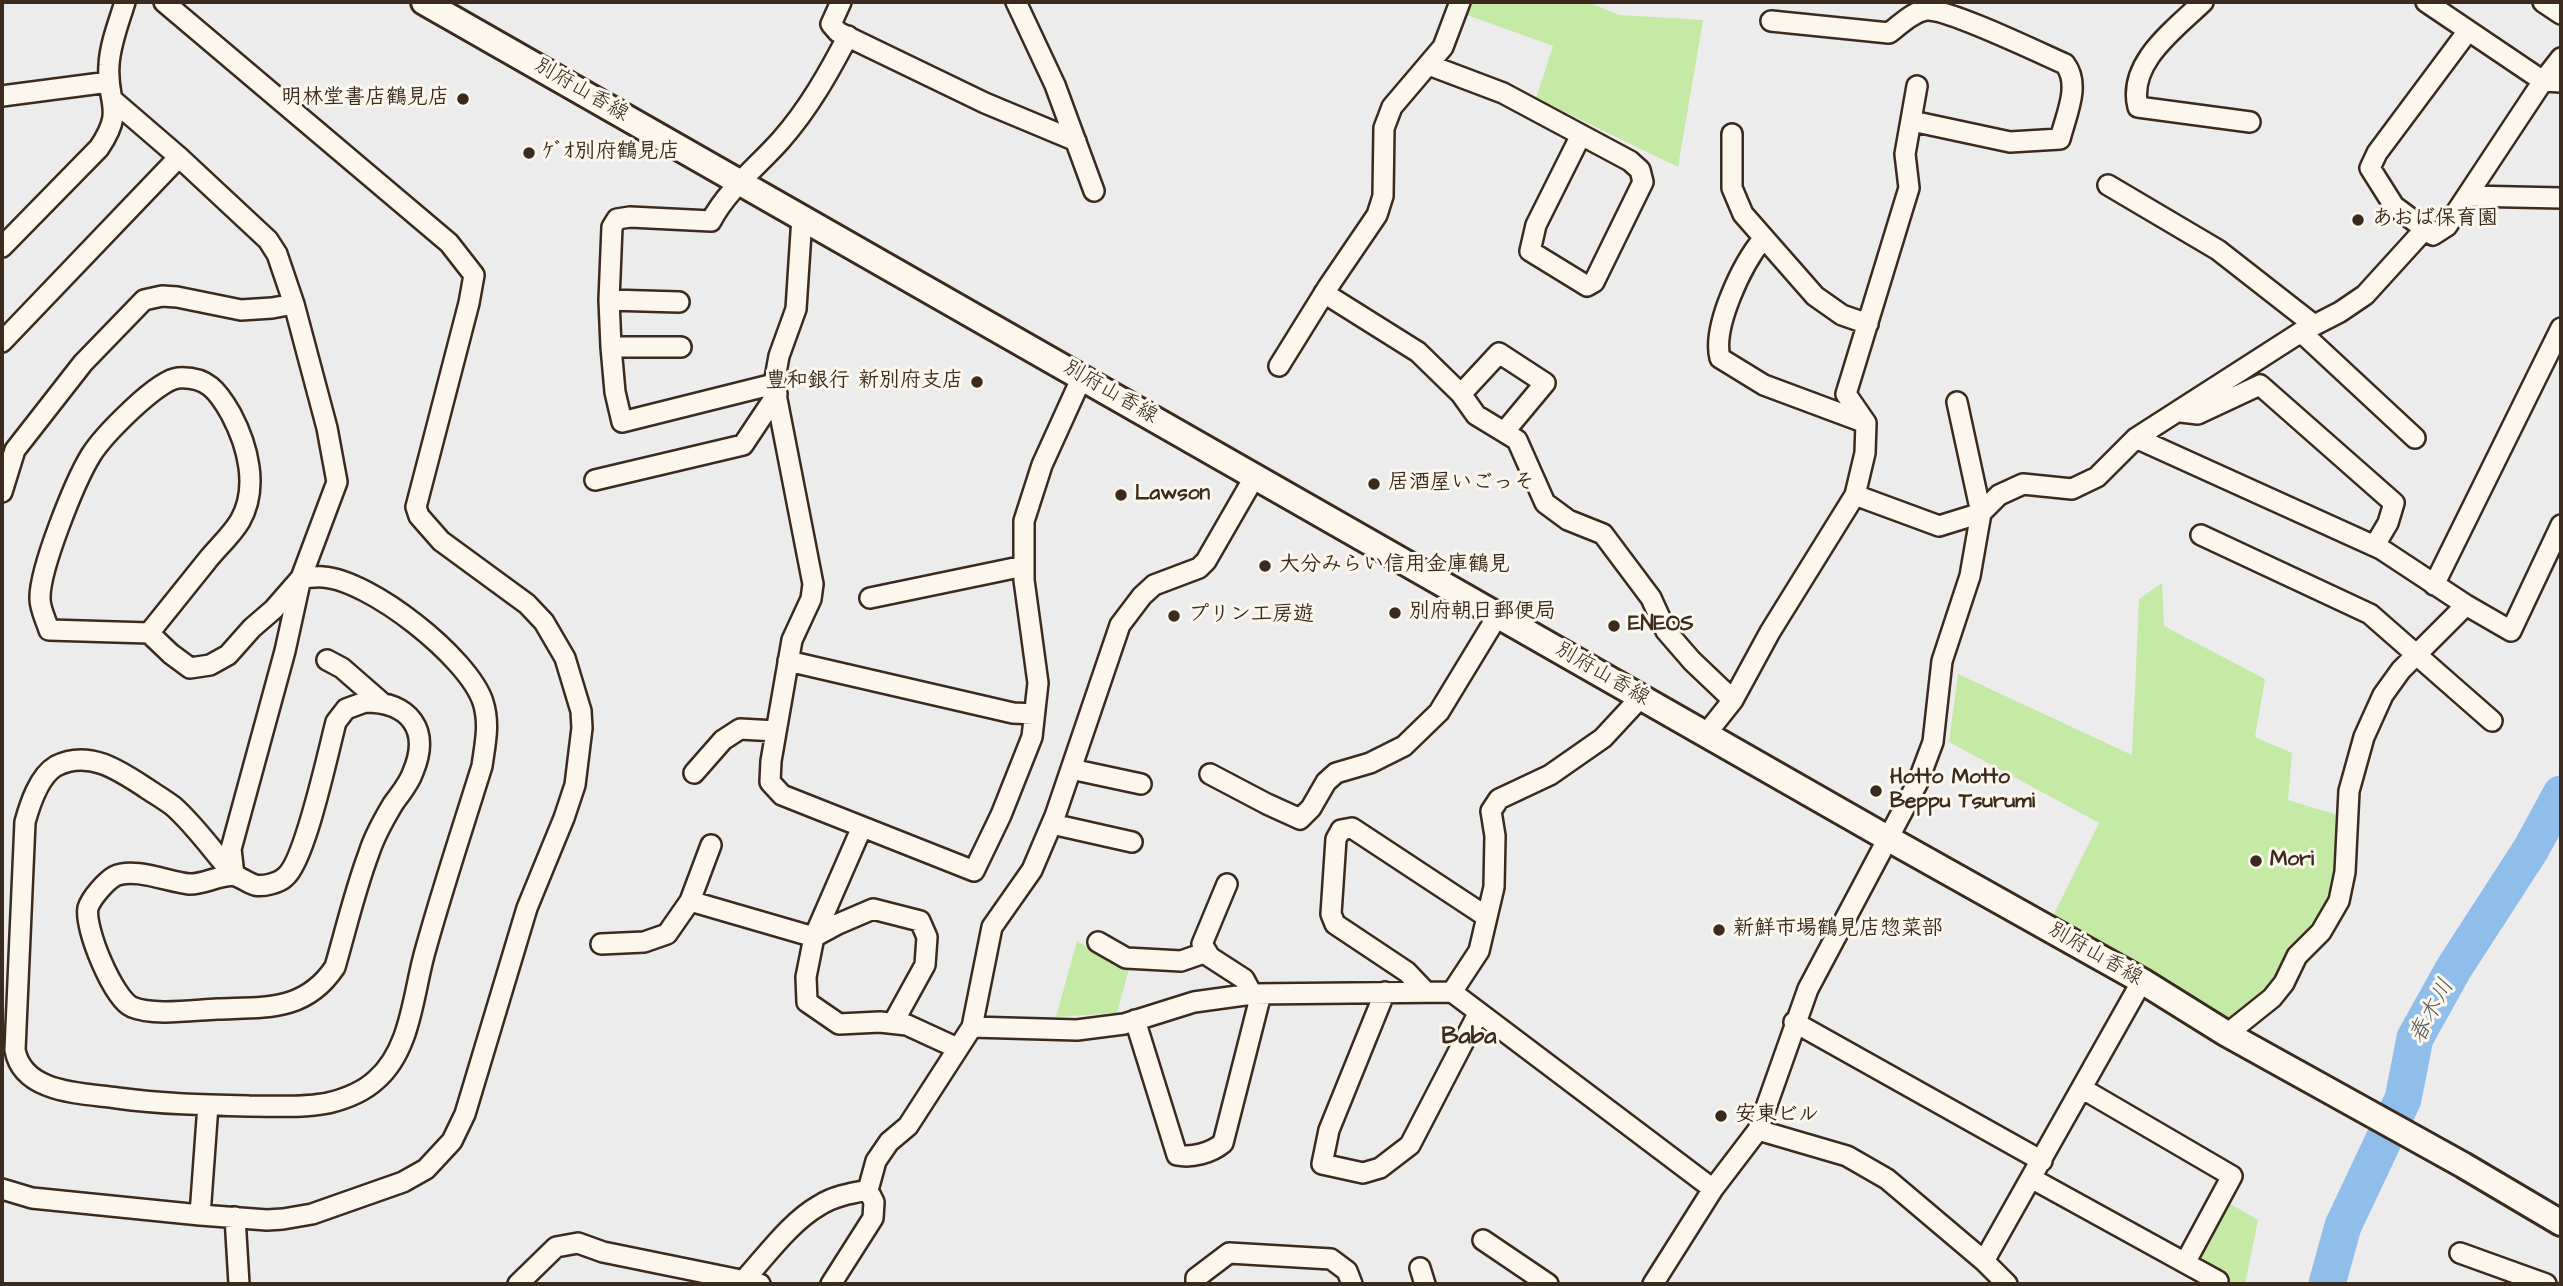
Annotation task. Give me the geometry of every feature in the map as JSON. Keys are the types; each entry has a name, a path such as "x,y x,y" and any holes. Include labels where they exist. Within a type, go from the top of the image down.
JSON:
{"main road":[{"name":"別府山香線","path":"424,2 2142,981 2227,1034 2463,1165 2561,1223"}],"street":[{"path":"2,247 99,148 109,134 114,120 110,51 125,2"},
{"path":"2,1189 32,1198 267,1220 295,1217 382,1191 426,1169 446,1149 465,1114 527,908 568,807 580,759 581,710 565,658 544,622 527,604 441,541 424,522 416,507 474,275 449,243 164,2"},
{"path":"841,2 831,24 832,29 985,103 1076,141"},
{"path":"1016,2 1055,85 1094,191"},
{"path":"1279,366 1377,215 1383,196 1384,128 1392,107 1443,47 1460,2"},
{"path":"2203,2 2159,44 2138,76 2135,94 2138,107 2250,122"},
{"path":"2426,2 2468,31 2552,81"},
{"path":"2543,2 2561,14"},
{"path":"1771,20 1858,32 1889,33 1930,6 2064,64 2072,73 2072,93 2060,139 2010,142 1912,121"},
{"path":"2468,31 2377,153 2370,168 2394,206 2433,235 2447,226 2552,81 2561,58"},
{"path":"775,389 622,422 615,392 608,300 612,227 617,219 630,217 711,221 722,201 780,141 810,105 848,36"},
{"path":"1429,65 1503,93 1630,161 1640,170 1643,182 1594,282 1587,286 1530,251 1536,225 1581,135"},
{"path":"1706,734 1733,700 1770,632 1855,495 1865,453 1866,423 1846,394 1909,188 1905,154 1917,86"},
{"path":"2,96 112,91 268,240 277,254 294,304 327,428 337,482 301,578 285,651 231,849 234,875"},
{"path":"1732,134 1732,188 1743,214 1815,296 1842,315 1868,324"},
{"path":"2,342 179,157"},
{"path":"2108,185 2218,250 2308,329 2415,438"},
{"path":"2468,196 2561,198"},
{"path":"802,217 796,309 779,356 775,389 813,584 811,598 792,640 771,761 770,782 782,795 974,872 1001,815 1031,737 1038,683 1024,580 1024,521 1042,465 1082,377"},
{"path":"1855,495 1939,526 1981,513 1999,495 2023,484 2072,489 2097,477 2136,438 2365,295 2425,229"},
{"path":"1763,239 1750,254 1732,295 1716,344 1720,358 1764,385 1866,423"},
{"path":"1324,293 1418,352 1461,394 1476,415 1517,440 1545,503 1568,520 1603,534 1651,598 1666,631 1692,661 1733,700"},
{"path":"2,492 15,450 83,363 144,300 162,296 177,297 241,310 294,304"},
{"path":"608,300 679,302"},
{"path":"2434,584 2559,334"},
{"path":"611,347 681,347"},
{"path":"1461,394 1499,353 1545,383 1505,431"},
{"path":"149,633 233,531 246,505 250,477 249,461 243,442 220,394 208,384 178,378 160,385 98,445 85,466 43,570 40,601 49,630 149,633 190,668 210,665 228,655 301,578 323,576 346,583 377,599 436,640 457,660 483,702 487,735 482,766 425,951 406,1028 398,1049 385,1070 368,1086 351,1096 301,1107 208,1105 58,1090 32,1078 20,1065 15,1050 25,822 30,805 44,779 57,766 82,760 108,765 174,807 234,875 257,886 278,882 286,877 301,852 336,722 346,709 365,702 381,702"},
{"path":"2177,412 2198,414 2260,385 2393,503 2388,523 2375,545"},
{"path":"595,480 743,445 775,389"},
{"path":"1653,1284 1713,1189 1758,1130 1794,1022 1808,989 1918,782 1933,742 1942,661 1970,576 1981,513 1957,401"},
{"path":"2136,438 2375,545 2511,631 2561,525"},
{"path":"831,1284 873,1218 874,1202 868,1190 876,1161 889,1142 908,1126 972,1027 992,927 1032,870 1052,824 1125,617 1154,585 1199,568 1206,561 1255,476"},
{"path":"2201,535 2370,614 2492,721"},
{"path":"870,598 1024,566"},
{"path":"2227,1034 2272,998 2284,983 2297,956 2321,932 2339,901 2345,872 2349,791 2364,737 2384,695 2401,670 2466,605"},
{"path":"1210,774 1300,819 1311,808 1326,782 1336,773 1370,763 1404,746 1439,712 1498,615"},
{"path":"234,875 191,884 134,873 116,876 97,893 89,906 88,921 117,994 128,1005 158,1011 279,1006 304,998 329,976 335,967 369,851 390,809 413,773 420,746 418,729 409,715 381,702 342,668 327,660"},
{"path":"788,661 1013,713 1034,714"},
{"path":"1452,992 1479,951 1494,887 1495,836 1491,811 1499,799 1550,775 1602,738 1641,697"},
{"path":"694,773 723,740 740,729 776,731"},
{"path":"1072,769 1141,784"},
{"path":"1052,824 1132,842"},
{"path":"862,827 814,937 806,977 807,1002 839,1024 907,1025 957,1048"},
{"path":"1426,992 1407,972 1335,924 1331,914 1336,839 1342,831 1352,828 1487,917"},
{"path":"601,944 644,942 667,934 690,901 711,845"},
{"path":"1227,884 1202,944 1210,957 1244,979 1256,994"},
{"path":"690,901 814,937 873,909 920,921 927,937 925,965 893,1023"},
{"path":"1098,942 1126,958 1181,961 1207,952"},
{"path":"1984,1261 2142,981"},
{"path":"1385,992 1329,1130 1322,1164 1363,1172 1380,1168 1410,1145 1478,1014"},
{"path":"972,1027 1077,1030 1135,1020 1194,1002 1256,994 1452,992 1713,1189"},
{"path":"1135,1020 1177,1155 1186,1156 1215,1150 1223,1143 1256,994"},
{"path":"1794,1022 2042,1161"},
{"path":"2083,1089 2232,1175 2185,1263"},
{"path":"200,1215 208,1105"},
{"path":"1758,1130 1847,1156 1887,1178 2007,1284"},
{"path":"2031,1178 2218,1281"},
{"path":"518,1284 556,1247 578,1243 674,1276 752,1282 801,1219 820,1204 839,1196 868,1190"},
{"path":"235,1217 239,1284"},
{"path":"1483,1240 1548,1284"},
{"path":"1196,1284 1196,1278 1229,1252 1331,1259 1347,1271 1352,1284"},
{"path":"2459,1253 2546,1284"}],"green space":[{"path":"1472,2 1587,2 1620,15 1703,20 1678,167 1536,98 1553,46 1467,15"},
{"path":"2162,583 2164,626 2265,679 2255,737 2292,753 2288,800 2347,818 2345,872 2277,993 2231,1021 2053,916 2099,823 1949,742 1958,674 2132,755 2139,599"},
{"path":"1077,941 1129,969 1117,1013 1056,1017"},
{"path":"2224,1200 2258,1220 2245,1284 2227,1284 2187,1262"}],"waterway":[{"name":"春木川","path":"2327,1284 2343,1226 2403,1099 2415,1038 2454,968 2531,849 2561,794"}],"place":[{"name":"明林堂書店鶴見店","path":"463,99"},
{"name":"ｹﾞｵ別府鶴見店","path":"529,153"},
{"name":"あおば保育園","path":"2358,220"},
{"name":"豊和銀行 新別府支店","path":"977,382"},
{"name":"居酒屋いごっそ","path":"1374,484"},
{"name":"Lawson","path":"1121,495"},
{"name":"大分みらい信用金庫鶴見","path":"1265,566"},
{"name":"別府朝日郵便局","path":"1395,613"},
{"name":"プリン工房遊","path":"1174,616"},
{"name":"ENEOS","path":"1614,626"},
{"name":"Hotto Motto Beppu Tsurumi","path":"1876,791"},
{"name":"Mori","path":"2256,861"},
{"name":"新鮮市場鶴見店惣菜部","path":"1719,930"},
{"name":"安東ビル","path":"1721,1116"}],"district":[{"name":"Baba","path":"1469,1038"}]}
